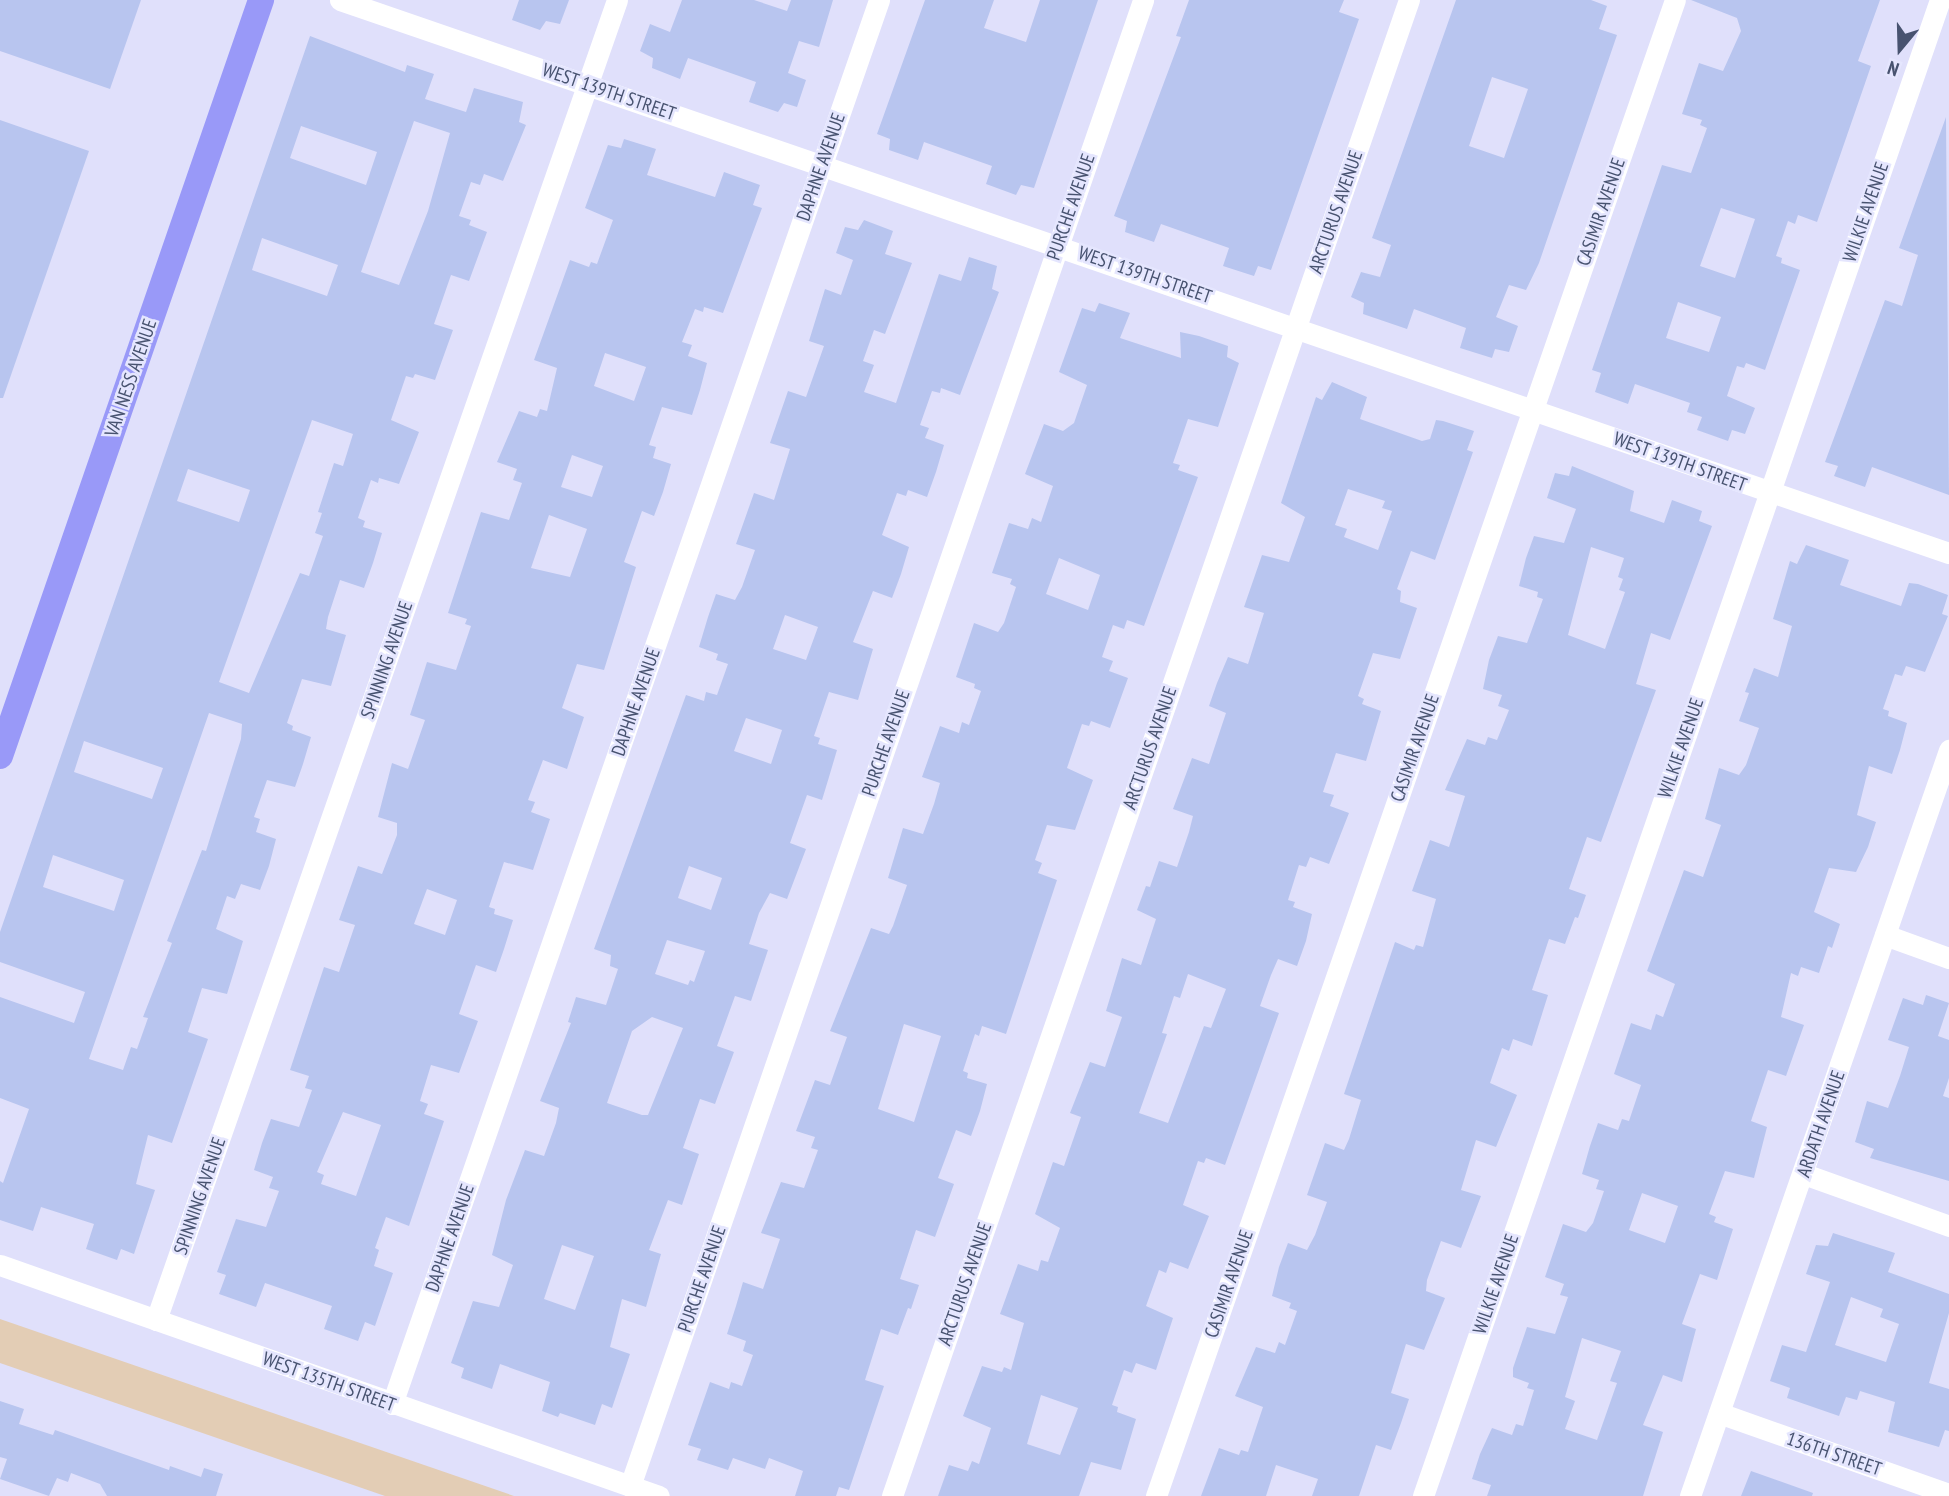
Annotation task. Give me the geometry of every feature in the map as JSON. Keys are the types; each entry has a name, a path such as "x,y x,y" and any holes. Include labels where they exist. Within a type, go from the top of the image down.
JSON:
{"main road":[{"name":"VAN NESS AVENUE","path":"0,756 261,0"}],"street":[{"name":"WEST 139TH STREET","path":"340,0 1296,326 1769,493 1949,553"},
{"name":"SPINNING AVENUE","path":"156,1320 617,0"},
{"name":"DAPHNE AVENUE","path":"393,1405 879,0"},
{"name":"PURCHE AVENUE","path":"630,1486 1143,0"},
{"name":"ARCTURUS AVENUE","path":"892,1496 1409,0"},
{"name":"CASIMIR AVENUE","path":"1156,1496 1675,0"},
{"name":"WILKIE AVENUE","path":"1423,1496 1940,0"},
{"name":"ARDATH AVENUE","path":"1690,1496 1949,750"},
{"path":"1885,935 1949,958"},
{"path":"1804,1174 1949,1226"},
{"name":"WEST 135TH STREET","path":"0,1265 393,1405 659,1496"},
{"name":"136TH STREET","path":"1719,1413 1949,1494"}],"shaded area":[{"path":"0,1319 514,1496 385,1496 0,1363"}],"building":[{"path":"0,0 141,0 110,89 0,51"},
{"path":"519,0 569,0 560,24 546,21 540,30 512,20"},
{"path":"682,0 754,0 787,11 791,0 833,0 819,47 799,41 788,73 806,80 797,107 784,103 778,112 749,102 756,82 688,58 680,79 652,68 653,58 640,51 650,24 670,32"},
{"path":"925,0 994,0 984,28 1026,42 1040,0 1098,0 1034,188 1021,185 1016,195 986,184 992,166 924,142 918,160 889,150 890,139 877,134"},
{"path":"1189,0 1344,0 1339,12 1359,19 1271,270 1258,266 1254,276 1223,266 1229,248 1161,224 1154,242 1125,232 1127,221 1114,216 1181,37 1176,36"},
{"path":"1456,0 1591,0 1607,6 1599,29 1617,35 1539,263 1526,290 1509,285 1496,317 1518,326 1509,352 1495,349 1492,358 1460,348 1466,328 1414,309 1407,329 1363,314 1364,303 1351,297 1361,272 1380,277 1391,245 1372,238","holes":["1492,77 1528,89 1504,158 1469,146"]},
{"path":"1691,0 1880,0 1858,61 1871,66 1817,222 1798,215 1795,224 1788,221 1776,256 1782,258 1781,263 1800,270 1765,370 1746,363 1744,368 1737,366 1727,396 1755,408 1745,434 1732,430 1728,441 1697,430 1702,417 1687,412 1690,403 1635,384 1628,404 1595,392 1601,373 1592,370 1662,165 1691,173 1707,128 1700,125 1702,120 1682,114 1699,63 1723,71 1741,31 1737,18","holes":["1721,208 1755,219 1735,278 1700,266","1678,302 1721,317 1709,352 1666,338"]},
{"path":"310,36 405,72 407,65 434,74 425,99 466,112 474,88 523,102 519,122 526,125 503,181 484,174 480,185 471,182 459,216 471,220 469,225 487,232 469,281 451,275 434,324 453,330 435,380 415,374 413,378 406,376 391,420 419,432 399,484 379,478 378,483 371,480 358,518 365,521 363,527 382,533 364,588 340,580 326,629 346,635 331,686 302,679 287,723 293,726 292,730 311,737 295,787 267,780 254,817 260,819 256,832 276,839 269,866 260,890 241,884 235,899 227,896 216,929 243,941 227,994 202,988 188,1032 208,1039 172,1143 148,1135 136,1184 155,1190 134,1254 121,1249 117,1260 86,1249 94,1224 41,1207 33,1231 0,1220 0,1181 3,1183 29,1109 0,1098 0,997 74,1023 85,992 0,962 0,932","holes":["414,121 450,133 428,211 399,285 361,272","301,126 377,152 366,185 290,158","262,238 338,265 327,296 252,270","312,420 353,434 343,466 334,463 318,512 322,513 315,533 323,536 309,576 300,573 249,693 219,682","188,469 250,490 239,522 177,501","209,713 242,724 241,739 206,851 202,850 167,941 172,943 143,1017 148,1018 137,1049 131,1047 123,1070 89,1059","84,741 163,768 152,799 74,772","53,855 124,880 114,911 43,887"]},
{"path":"1946,117 1949,495 1872,467 1865,487 1834,476 1838,466 1825,462 1885,300 1902,306 1918,255 1899,248"},
{"path":"0,120 89,151 3,398 0,398"},
{"path":"624,139 656,149 647,175 715,197 724,172 760,185 753,205 762,208 723,313 704,307 703,312 695,309 682,342 692,345 688,356 707,363 692,415 662,407 649,445 656,447 653,458 671,464 663,492 654,516 642,511 624,562 636,567 604,670 577,664 562,708 584,717 567,769 543,760 528,800 535,802 531,812 550,819 533,870 504,862 489,907 495,909 494,914 513,920 496,972 476,965 470,982 459,1014 478,1021 459,1073 431,1065 420,1101 428,1104 424,1114 444,1121 409,1226 386,1217 375,1248 379,1250 374,1266 393,1273 375,1326 365,1322 358,1341 324,1329 332,1306 265,1283 256,1307 219,1294 226,1275 217,1272 236,1219 266,1227 279,1191 269,1188 273,1177 254,1170 262,1143 271,1119 299,1127 312,1090 305,1088 309,1076 290,1070 324,967 339,972 355,925 339,920 358,866 382,874 397,835 397,823 378,817 392,763 408,769 425,720 410,715 427,662 456,670 471,626 465,624 467,619 448,613 481,512 509,520 522,483 513,480 517,469 497,462 519,411 537,417 540,409 547,411 557,368 534,360 570,260 589,267 591,262 597,264 613,220 585,208 608,145 621,148","holes":["605,353 646,367 634,401 594,386","572,455 603,466 592,497 561,487","549,515 587,529 570,577 531,568","427,889 457,900 445,935 414,924","343,1112 381,1125 356,1196 321,1184 324,1175 317,1172"]},
{"path":"864,220 893,231 885,254 912,263 885,334 874,330 863,361 874,365 864,392 896,403 939,274 961,281 969,257 997,266 992,289 999,292 960,395 941,388 940,393 932,391 920,425 929,428 925,438 944,445 936,472 927,497 908,490 906,496 897,493 882,535 909,547 901,574 892,598 873,591 853,642 873,649 858,700 829,692 814,736 820,738 818,744 837,750 829,777 822,800 807,795 790,843 806,849 787,899 770,893 759,913 749,944 768,950 751,1001 735,996 717,1046 734,1052 715,1104 700,1099 683,1148 699,1154 682,1205 668,1200 649,1250 661,1254 646,1307 622,1299 610,1347 630,1354 612,1408 602,1404 595,1425 560,1413 558,1417 542,1411 550,1382 500,1364 492,1389 461,1378 464,1368 451,1363 473,1301 499,1307 513,1265 492,1255 506,1200 525,1150 544,1156 556,1123 559,1108 540,1101 571,1023 568,1022 576,997 606,1005 618,969 610,966 611,955 594,949 686,695 704,701 706,692 717,695 728,664 716,660 718,654 699,647 708,617 716,594 735,600 742,587 755,550 736,544 754,493 774,500 790,449 770,443 788,391 806,397 824,346 809,341 825,289 841,295 853,260 836,253 845,227 858,230","holes":["785,615 818,627 806,660 773,649","746,718 782,730 771,764 734,751","689,866 722,878 711,910 678,898","667,940 705,951 694,982 690,980 688,985 655,974","652,1017 683,1028 648,1115 607,1103 632,1031","562,1245 594,1256 575,1310 544,1299"]},
{"path":"1099,303 1130,313 1120,338 1181,358 1180,332 1228,346 1227,357 1239,363 1218,427 1188,419 1173,463 1180,465 1178,470 1198,477 1144,626 1127,620 1124,629 1113,625 1102,657 1113,661 1109,671 1128,678 1110,728 1091,721 1089,726 1082,724 1067,768 1093,780 1075,830 1047,825 1035,860 1042,863 1038,873 1057,880 1006,1034 982,1026 979,1036 975,1034 963,1071 968,1073 967,1078 987,1084 980,1111 971,1136 956,1130 938,1178 954,1184 935,1237 916,1230 900,1279 919,1285 911,1309 908,1308 898,1335 881,1329 865,1380 884,1386 849,1490 839,1487 836,1496 795,1496 803,1471 769,1458 765,1469 733,1458 728,1470 697,1460 701,1449 688,1445 710,1382 729,1389 731,1382 742,1386 753,1355 743,1351 746,1341 727,1334 743,1282 763,1289 780,1239 761,1233 781,1182 804,1188 818,1150 811,1148 815,1137 796,1131 815,1080 830,1085 847,1037 830,1031 871,928 889,934 893,926 907,885 888,878 903,828 923,834 934,804 940,783 922,777 940,726 959,733 962,722 969,725 981,691 974,688 975,684 956,677 974,623 998,632 1004,623 1016,587 1010,584 1012,579 992,573 1009,523 1028,529 1032,518 1041,522 1053,486 1025,474 1044,424 1063,431 1074,423 1087,385 1059,372 1082,308 1095,312","holes":["1059,558 1100,575 1088,610 1046,594","904,1024 941,1036 914,1122 878,1109"]},
{"path":"1332,382 1367,397 1360,419 1422,441 1430,439 1436,420 1443,421 1474,431 1467,450 1473,452 1435,560 1411,551 1397,589 1401,591 1400,602 1417,608 1400,659 1373,653 1358,696 1364,699 1362,704 1381,711 1366,761 1336,753 1323,792 1334,795 1330,806 1349,813 1329,864 1310,857 1306,867 1299,865 1288,900 1295,902 1293,907 1312,914 1306,941 1297,966 1278,959 1271,975 1260,1006 1279,1013 1225,1165 1206,1158 1204,1163 1198,1161 1183,1205 1209,1216 1188,1269 1170,1262 1166,1273 1159,1270 1146,1306 1173,1318 1156,1370 1136,1363 1132,1373 1124,1370 1112,1405 1118,1407 1117,1412 1136,1419 1121,1470 1091,1462 1079,1496 938,1496 949,1465 968,1471 972,1461 979,1464 991,1428 963,1416 982,1366 1002,1372 1004,1367 1011,1370 1024,1323 1000,1314 1018,1264 1038,1271 1041,1260 1048,1262 1060,1228 1035,1214 1053,1162 1064,1166 1081,1117 1070,1113 1090,1062 1105,1067 1122,1017 1106,1011 1122,958 1141,965 1156,919 1137,910 1146,886 1150,887 1159,861 1177,867 1189,832 1193,816 1173,809 1192,758 1209,764 1226,713 1209,706 1217,683 1228,657 1248,664 1264,613 1244,607 1262,555 1289,562 1305,517 1281,503 1316,397 1322,400","holes":["1348,489 1385,501 1382,508 1392,511 1378,550 1344,537 1347,529 1335,525","1188,974 1226,989 1211,1028 1204,1026 1168,1123 1139,1113 1167,1034 1162,1033 1174,996 1180,998","1041,1395 1078,1408 1060,1455 1027,1444"]},
{"path":"1572,466 1634,491 1630,511 1664,523 1672,500 1702,511 1699,521 1712,526 1670,640 1651,633 1636,684 1656,690 1601,842 1587,837 1569,889 1586,895 1578,918 1575,917 1565,944 1549,939 1532,990 1548,995 1532,1046 1513,1039 1509,1051 1502,1048 1490,1083 1517,1095 1496,1147 1476,1140 1461,1190 1481,1196 1461,1248 1441,1241 1427,1280 1426,1291 1445,1298 1424,1350 1406,1344 1391,1393 1409,1399 1401,1423 1391,1450 1376,1445 1359,1496 1312,1496 1318,1479 1276,1465 1266,1496 1201,1496 1219,1448 1239,1455 1241,1450 1248,1452 1263,1407 1235,1396 1256,1347 1275,1353 1279,1342 1285,1345 1297,1311 1289,1308 1291,1303 1272,1296 1279,1267 1288,1243 1307,1250 1327,1202 1307,1195 1325,1143 1344,1150 1349,1139 1361,1100 1344,1094 1395,942 1414,950 1416,945 1423,947 1436,899 1412,891 1430,840 1449,847 1465,796 1445,790 1467,739 1485,745 1488,737 1497,740 1509,710 1498,706 1502,695 1483,689 1489,660 1498,636 1527,643 1543,599 1537,597 1538,592 1519,586 1526,558 1534,536 1564,543 1576,509 1547,498 1555,473 1569,476","holes":["1591,547 1624,558 1618,577 1623,579 1619,590 1625,592 1605,649 1568,635"]},
{"path":"1806,545 1849,560 1840,585 1901,606 1909,583 1918,584 1948,595 1942,614 1948,616 1925,672 1906,666 1902,676 1895,674 1883,709 1889,711 1888,716 1907,723 1892,774 1869,766 1857,815 1876,822 1868,847 1856,872 1829,868 1814,912 1840,924 1832,948 1828,946 1819,973 1801,967 1798,976 1791,973 1781,1017 1804,1025 1786,1076 1768,1070 1751,1121 1767,1127 1754,1178 1725,1171 1709,1214 1716,1217 1714,1222 1733,1229 1717,1280 1700,1274 1682,1324 1696,1329 1682,1382 1663,1375 1643,1425 1663,1432 1643,1496 1487,1496 1491,1485 1472,1479 1480,1454 1492,1428 1512,1435 1516,1424 1523,1426 1534,1390 1527,1388 1529,1383 1513,1377 1513,1368 1527,1327 1555,1334 1568,1297 1560,1295 1564,1284 1545,1277 1563,1224 1586,1232 1593,1223 1604,1191 1596,1189 1599,1180 1582,1174 1590,1146 1598,1123 1618,1130 1622,1119 1629,1121 1641,1085 1614,1074 1631,1023 1651,1030 1656,1014 1663,1017 1675,984 1647,971 1684,870 1703,877 1721,825 1705,819 1719,768 1739,775 1746,765 1759,728 1739,721 1749,693 1745,692 1754,668 1778,677 1792,626 1773,619 1790,561 1797,564","holes":["1642,1193 1678,1206 1665,1243 1629,1230","1582,1338 1621,1351 1610,1381 1617,1383 1597,1440 1565,1429 1575,1401 1565,1397"]},
{"path":"1926,995 1949,1003 1938,1036 1949,1040 1949,1078 1943,1096 1949,1098 1949,1181 1870,1158 1874,1149 1855,1142 1867,1101 1888,1108 1900,1076 1909,1047 1888,1040 1903,998 1923,1005"},
{"path":"1833,1233 1895,1253 1888,1272 1949,1294 1949,1313 1929,1383 1949,1389 1949,1431 1945,1430 1939,1447 1888,1432 1895,1402 1860,1391 1857,1400 1846,1397 1839,1416 1787,1398 1790,1388 1770,1381 1782,1345 1806,1352 1830,1282 1806,1274 1816,1245 1828,1246","holes":["1851,1297 1883,1309 1880,1317 1899,1324 1886,1362 1835,1345"]},
{"path":"0,1401 24,1409 19,1424 53,1435 55,1430 169,1470 170,1466 201,1477 204,1468 223,1474 216,1496 107,1496 100,1484 71,1473 68,1482 57,1478 49,1496 0,1479 7,1459 0,1457"},
{"path":"1751,1471 1813,1493 1812,1496 1741,1496"}]}
